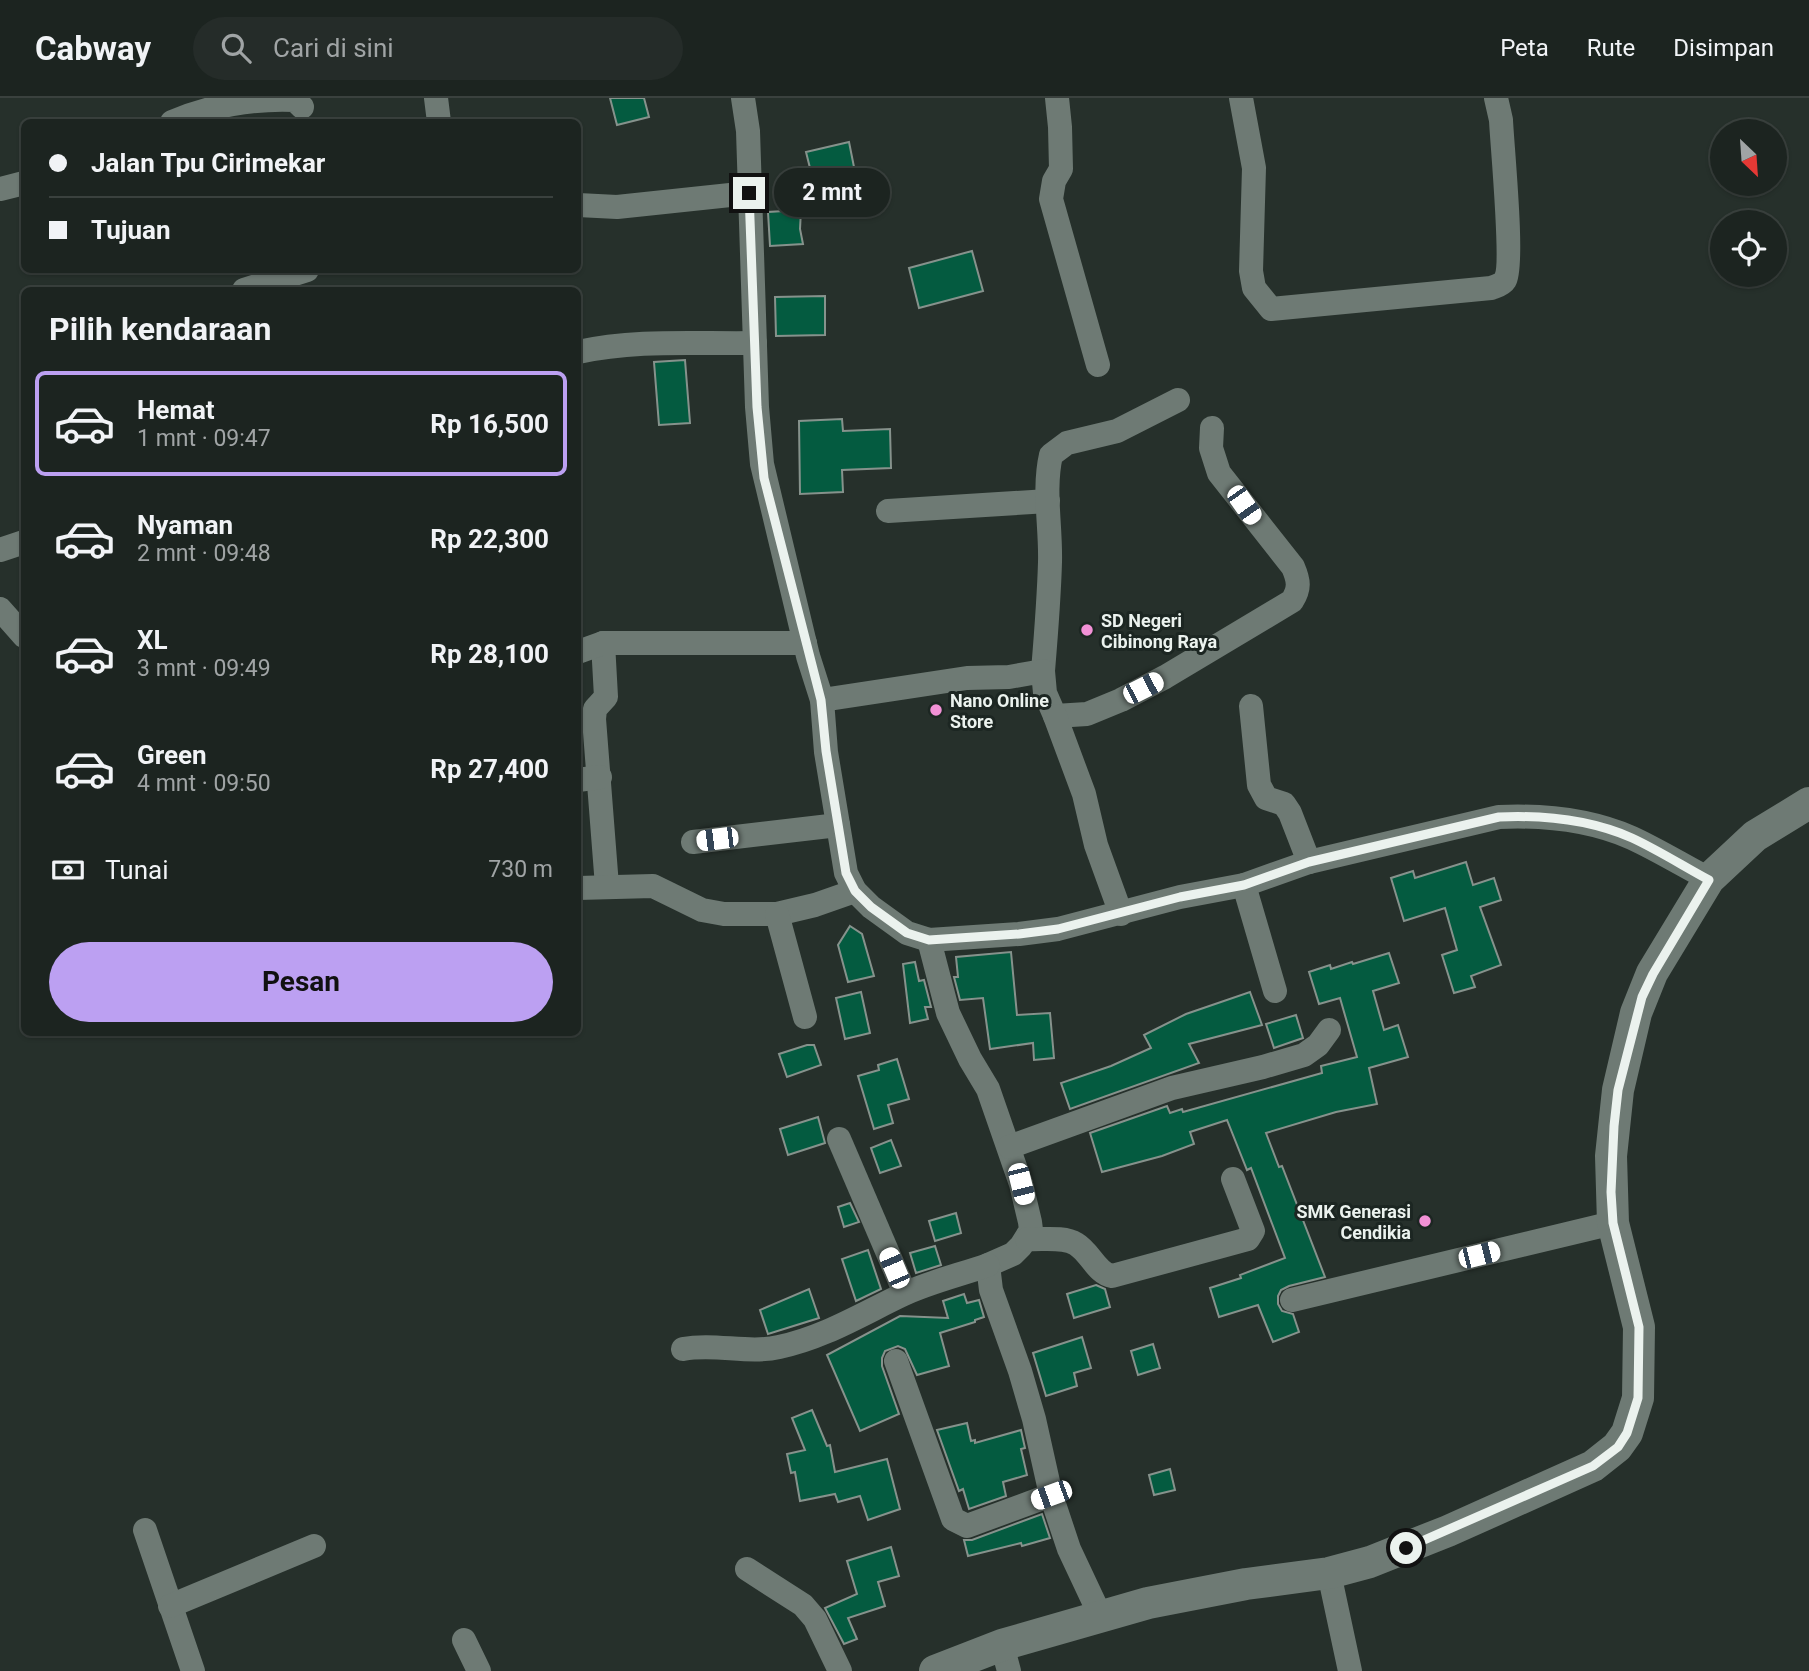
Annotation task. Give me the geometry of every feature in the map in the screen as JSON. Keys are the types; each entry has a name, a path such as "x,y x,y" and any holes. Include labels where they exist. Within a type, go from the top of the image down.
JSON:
{"street":[{"path":"436,98 439,119"},
{"path":"743,98 748,131 757,407 764,478 821,700 826,751 846,873 855,891 871,907 907,933 929,940 1058,929 1180,897 1244,885 1309,862 1499,817 1530,816 1592,825 1631,838 1709,880"},
{"path":"1057,98 1062,151 1061,169 1054,181 1052,199 1098,365"},
{"path":"1241,98 1254,169 1251,271 1254,288 1271,309 1499,286 1505,280 1508,270 1508,242 1501,120 1496,98"},
{"path":"179,119 200,110 257,101 295,100 305,109"},
{"path":"0,189 21,184"},
{"path":"581,205 617,207 749,193"},
{"path":"256,287 304,275"},
{"path":"581,351 651,341 755,343"},
{"path":"1121,914 1096,845 1084,794 1045,693 1043,671 1050,561 1048,470 1051,455 1068,443 1117,431 1178,400"},
{"path":"1055,716 1087,714 1165,677 1292,601 1297,592 1299,582 1293,567 1219,472 1211,448 1212,428"},
{"path":"888,510 1048,501"},
{"path":"0,550 21,543"},
{"path":"0,609 21,633"},
{"path":"581,651 603,643 806,643"},
{"path":"603,643 606,696 595,709 589,779 607,886"},
{"path":"821,700 955,679 1009,677 1043,671"},
{"path":"1251,706 1259,785 1266,798 1284,804 1309,862"},
{"path":"935,1671 1006,1658 1100,1615 1246,1584 1329,1573 1370,1562 1448,1531 1593,1466 1618,1447 1627,1433 1638,1398 1639,1327 1613,1223 1611,1192 1618,1090 1636,1013 1653,974 1709,880 1755,836 1809,803"},
{"path":"693,842 838,825"},
{"path":"1244,885 1275,991"},
{"path":"581,888 653,886 702,910 724,914 776,914 855,891"},
{"path":"776,914 805,1017"},
{"path":"683,1349 775,1348 799,1343 905,1293 1013,1254 1027,1239 1031,1230 1030,1222 1009,1147 988,1089 948,1013 929,940"},
{"path":"1009,1147 1172,1088 1304,1055 1318,1045 1329,1030"},
{"path":"839,1139 905,1293"},
{"path":"1027,1239 1074,1242 1087,1252 1101,1271 1112,1276 1248,1238 1253,1231 1233,1179"},
{"path":"1292,1300 1613,1223"},
{"path":"988,1265 992,1290 1034,1419 1051,1495 1069,1549 1100,1615"},
{"path":"896,1361 953,1519 967,1526 1051,1495"},
{"path":"145,1530 193,1671"},
{"path":"170,1606 314,1546"},
{"path":"747,1569 803,1605 815,1619 840,1671"},
{"path":"1329,1573 1350,1671"},
{"path":"464,1640 479,1671"}],"building":[{"path":"610,98 644,98 649,117 617,125"},
{"path":"849,142 854,167 812,176 806,152"},
{"path":"801,210 800,229 803,244 770,246 768,212"},
{"path":"972,251 983,291 919,308 909,268"},
{"path":"825,296 825,335 776,336 775,297"},
{"path":"685,360 690,423 659,425 654,362"},
{"path":"842,419 843,431 890,429 891,468 842,470 843,492 800,494 799,421"},
{"path":"1466,862 1473,885 1494,878 1501,900 1480,907 1501,965 1471,976 1475,987 1454,993 1442,955 1457,950 1445,908 1404,921 1391,878 1413,871 1415,878"},
{"path":"850,926 862,934 874,976 848,982 838,945"},
{"path":"1011,952 1017,1015 1050,1013 1054,1058 1034,1060 1033,1043 990,1049 983,998 960,1000 954,977 958,977 956,957"},
{"path":"1389,953 1399,983 1373,991 1384,1030 1398,1025 1408,1057 1369,1068 1377,1104 1336,1112 1266,1133 1279,1167 1282,1166 1325,1277 1281,1290 1278,1304 1282,1311 1293,1314 1299,1332 1273,1342 1258,1305 1219,1317 1210,1288 1241,1278 1240,1275 1285,1258 1251,1168 1247,1170 1227,1120 1190,1132 1194,1144 1162,1156 1102,1172 1090,1133 1167,1106 1170,1113 1182,1109 1183,1112 1322,1073 1321,1066 1357,1057 1340,998 1319,1004 1309,972 1330,965 1331,969 1352,962 1353,964"},
{"path":"915,962 919,981 924,980 931,1007 925,1007 928,1019 910,1023 903,964"},
{"path":"861,992 870,1033 845,1039 836,998"},
{"path":"1250,992 1262,1025 1189,1044 1199,1063 1070,1109 1061,1083 1111,1066 1151,1048 1144,1035 1186,1014"},
{"path":"1296,1015 1303,1038 1274,1048 1266,1024"},
{"path":"814,1045 821,1065 787,1077 779,1054"},
{"path":"897,1059 909,1099 888,1105 893,1123 874,1129 858,1076 879,1070 878,1065"},
{"path":"818,1117 825,1143 788,1155 780,1129"},
{"path":"891,1140 901,1166 880,1173 871,1148"},
{"path":"850,1203 859,1222 844,1227 838,1207"},
{"path":"956,1213 961,1233 935,1241 929,1221"},
{"path":"935,1246 941,1265 916,1273 910,1253"},
{"path":"868,1250 881,1289 856,1301 842,1259"},
{"path":"1096,1285 1105,1289 1110,1307 1074,1318 1067,1294"},
{"path":"809,1289 819,1318 768,1334 760,1310"},
{"path":"964,1294 967,1303 979,1300 984,1317 940,1333 949,1366 917,1375 905,1349 898,1346 885,1351 882,1366 899,1414 860,1431 827,1355 900,1316 948,1318 943,1301"},
{"path":"1082,1337 1091,1368 1074,1373 1077,1386 1046,1396 1033,1353"},
{"path":"1153,1344 1160,1368 1138,1375 1131,1351"},
{"path":"812,1410 827,1446 830,1445 835,1472 887,1459 900,1509 868,1520 860,1496 838,1502 835,1494 800,1501 795,1472 791,1473 787,1454 805,1450 792,1418"},
{"path":"967,1423 971,1441 975,1440 975,1443 1021,1430 1025,1448 1021,1449 1027,1475 1003,1482 1006,1496 969,1509 963,1489 959,1491 937,1430"},
{"path":"1170,1469 1175,1490 1154,1495 1149,1475"},
{"path":"1042,1514 1050,1538 968,1556 964,1540 972,1540"},
{"path":"891,1547 899,1576 878,1582 885,1606 848,1618 857,1639 844,1644 825,1608 857,1594 847,1561"}],"place":[{"name":"SD Negeri Cibinong Raya","path":"1087,630"},
{"name":"Nano Online Store","path":"936,710"},
{"name":"SMK Generasi Cendikia","path":"1425,1221"}],"route":[{"path":"749,193 757,407 764,478 821,700 826,751 846,873 855,891 871,907 907,933 929,940 1058,929 1180,897 1244,885 1309,862 1499,817 1530,816 1592,825 1631,838 1709,880 1642,997 1618,1090 1611,1156 1613,1223 1639,1327 1638,1398 1627,1433 1618,1447 1593,1466 1406,1548"}]}
